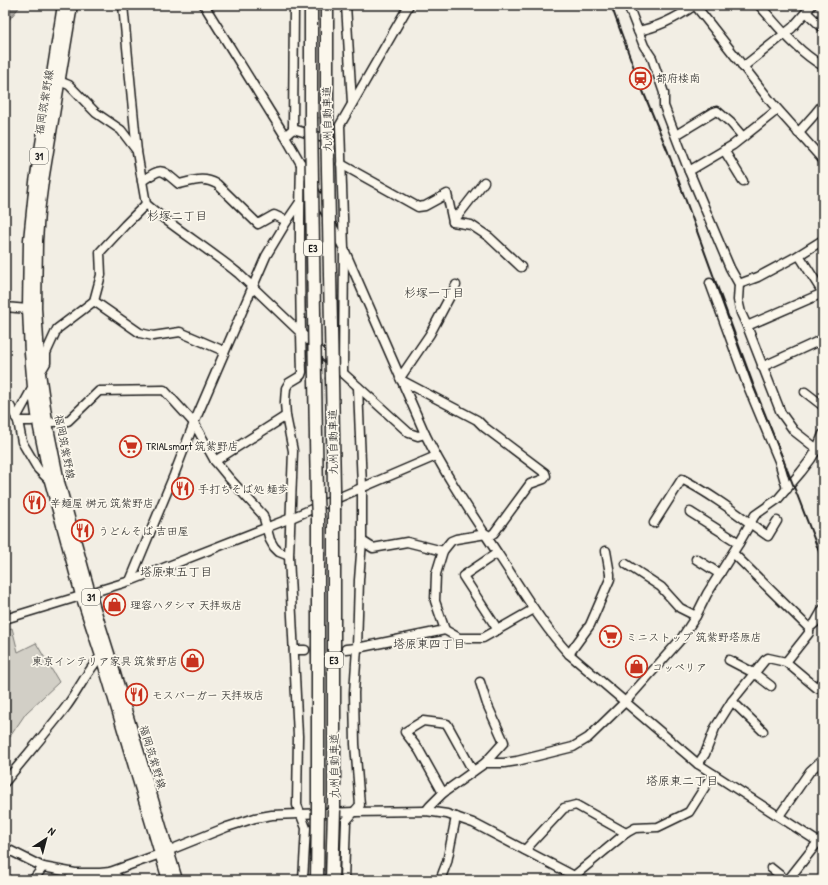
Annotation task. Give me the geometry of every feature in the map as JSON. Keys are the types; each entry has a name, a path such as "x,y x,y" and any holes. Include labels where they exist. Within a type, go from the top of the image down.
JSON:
{"highway":[{"name":"九州自動車道","path":"312,5 310,117 318,517 317,880"},
{"name":"九州自動車道","path":"327,5 327,117 334,489 334,810 332,880"}],"main road":[{"name":"福岡筑紫野線","path":"63,5 35,182 29,240 32,309 40,373 48,428 59,482 101,656 164,852 177,880"},
{"name":"福岡筑紫野線","path":"72,5 39,212 30,353 33,387 39,428 50,481 86,594 164,852 168,880"}],"street":[{"path":"123,5 137,152 146,204 224,262 409,433 418,436 425,434"},
{"path":"204,5 301,164 344,249 425,434 436,456 486,536 554,638 569,654 698,764 820,843 787,880 771,868"},
{"path":"293,130 294,5"},
{"path":"346,5 352,104"},
{"path":"343,373 344,249 340,125 409,5"},
{"path":"628,5 644,46 652,58 664,93 664,106 689,171 730,268 739,284 738,300 741,313 781,413 786,422 794,431 820,450"},
{"path":"638,32 674,18 695,5 777,110 823,160"},
{"path":"743,67 792,28 812,5"},
{"path":"761,6 794,43 823,66"},
{"path":"806,12 823,28"},
{"path":"59,81 69,85 96,113 121,130 137,152"},
{"path":"798,133 823,104"},
{"path":"689,171 743,137 777,110"},
{"path":"676,135 717,111 731,123 743,137"},
{"path":"285,136 293,130"},
{"path":"293,130 340,143"},
{"path":"724,150 743,180"},
{"path":"301,164 302,372 301,375 289,383 286,388 286,416 293,451 289,556 298,736 296,805 306,828 303,880"},
{"path":"341,164 418,208 425,206 447,194 453,222"},
{"path":"142,181 160,170 179,184 201,179 210,180 217,184 258,224 274,215 287,221"},
{"path":"453,222 484,182"},
{"path":"130,581 194,423 252,287 266,256 300,202"},
{"path":"40,373 46,363 46,352 57,329 94,302 101,275 100,252 146,204"},
{"path":"453,222 471,225 489,236 521,267"},
{"path":"739,284 758,277 823,240"},
{"path":"747,326 823,293 799,255"},
{"path":"710,283 747,384 779,460 787,489"},
{"path":"401,379 430,334 456,285"},
{"path":"94,302 140,333 153,336 180,332 224,351"},
{"path":"5,307 32,309"},
{"path":"762,366 823,338"},
{"path":"401,379 477,420 484,427 545,473 546,476 544,479 530,484 494,533 486,536 456,539 442,551 436,574 434,601 445,630 459,638 483,638 534,608"},
{"path":"17,419 33,387"},
{"path":"344,880 346,821 360,805 355,744 354,693 358,648 358,580 362,540 362,487 358,387"},
{"path":"54,422 68,421 99,391 164,390 194,423 215,461 264,515 270,540 274,547 279,552 289,556"},
{"path":"805,392 823,406"},
{"path":"5,404 10,406 17,419 22,442 38,469 50,481"},
{"path":"215,461 286,416"},
{"path":"17,419 31,421"},
{"path":"485,763 517,761 573,747 588,738 625,702 681,639 755,515 778,499 820,450 823,434"},
{"path":"5,619 130,581 290,518 436,456"},
{"path":"654,523 682,479 699,487 768,536 777,521"},
{"path":"690,512 739,543"},
{"path":"362,540 373,548 407,542 442,551"},
{"path":"569,654 592,620 610,579 606,551"},
{"path":"498,553 463,576 498,630"},
{"path":"733,553 809,628"},
{"path":"696,559 720,574"},
{"path":"626,564 661,587 680,608 696,616"},
{"path":"786,662 809,633 809,628 815,623 823,609"},
{"path":"346,649 358,648 445,630"},
{"path":"294,650 305,650"},
{"path":"5,782 66,707 101,656"},
{"path":"698,764 705,754 715,728 732,701 762,662 768,658 786,662 817,688 823,681"},
{"path":"729,660 754,673 771,686"},
{"path":"426,811 443,793 485,763 504,742 487,704 480,682"},
{"path":"732,701 763,731"},
{"path":"443,793 419,750 405,732 423,721 447,724 473,771"},
{"path":"779,816 810,771 822,760"},
{"path":"5,848 43,867 75,873 100,874 110,872 227,827 255,818 272,815 426,811 447,814 473,823 579,879 626,834 635,828 658,827 689,812 713,774"},
{"path":"525,850 564,808 576,805 626,834"},
{"path":"440,880 447,862 456,817"},
{"path":"33,880 43,867"},
{"path":"110,872 122,880"}],"shaded area":[{"path":"5,5 21,5 8,21 5,20"},
{"path":"12,628 18,652 36,643 59,682 26,713 5,744 5,630"}],"tunnel":[{"path":"305,650 346,649"}],"railway":[{"path":"611,5 638,79 668,152 753,384 823,562"}],"place":[{"name":"都府楼南","path":"641,78"},
{"name":"TRIALsmart 筑紫野店","path":"130,446"},
{"name":"手打ちそば処 麺歩","path":"182,489"},
{"name":"辛麺屋 桝元 筑紫野店","path":"35,503"},
{"name":"うどんそば 吉田屋","path":"82,531"},
{"name":"理容ハタシマ 天拝坂店","path":"114,605"},
{"name":"ミニストップ 筑紫野塔原店","path":"610,637"},
{"name":"東京インテリア家具 筑紫野店","path":"193,661"},
{"name":"コッペリア","path":"636,667"},
{"name":"モスバーガー 天拝坂店","path":"137,695"}],"district":[{"name":"杉塚二丁目","path":"177,215"},
{"name":"杉塚一丁目","path":"434,292"},
{"name":"塔原東五丁目","path":"176,571"},
{"name":"塔原東四丁目","path":"429,643"},
{"name":"塔原東二丁目","path":"682,780"}]}
